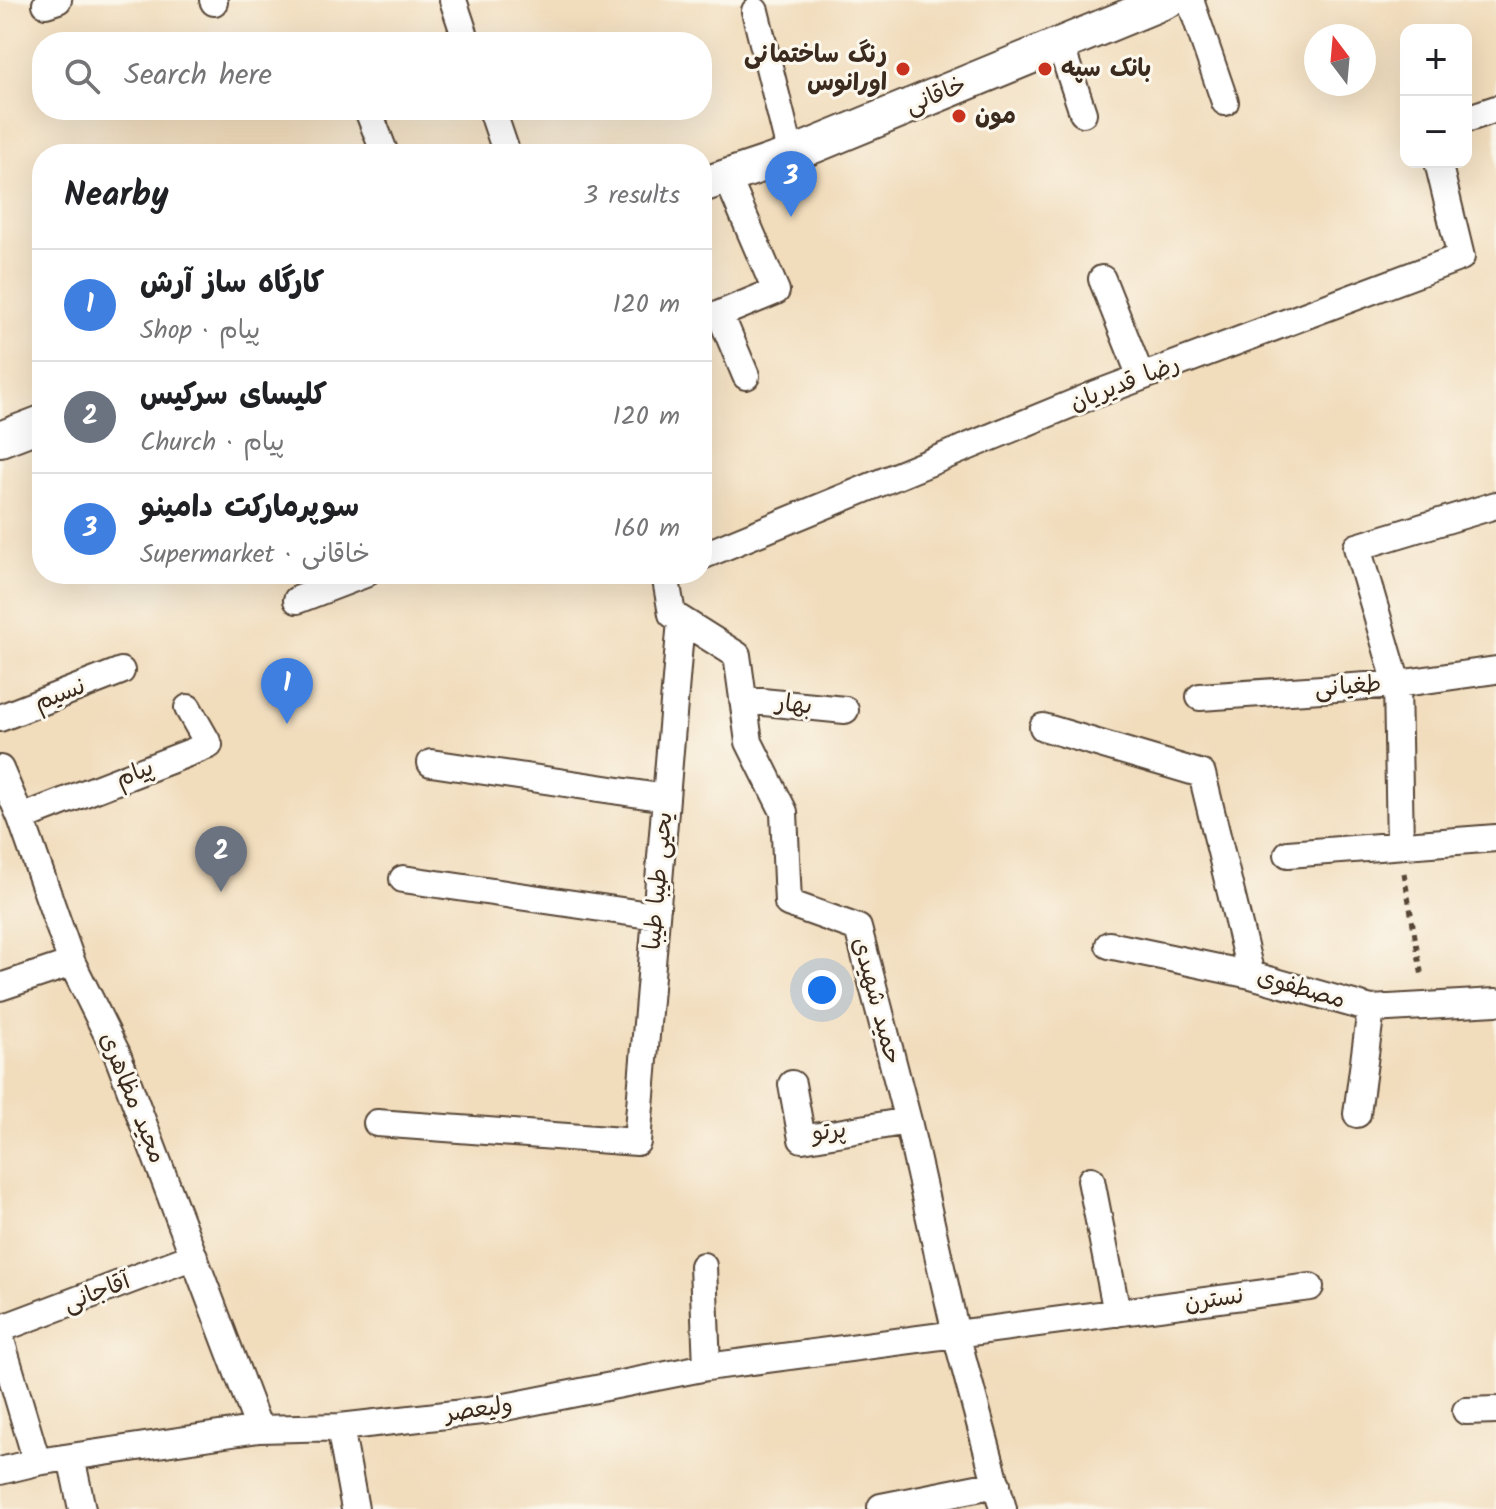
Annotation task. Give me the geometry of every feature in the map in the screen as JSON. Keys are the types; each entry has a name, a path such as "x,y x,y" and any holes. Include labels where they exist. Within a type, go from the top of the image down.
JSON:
{"street":[{"path":"453,0 464,32"},
{"name":"خاقانی","path":"715,181 791,155 1168,0"},
{"path":"1190,0 1225,102"},
{"path":"755,11 791,155"},
{"path":"1060,44 1083,113"},
{"path":"1472,117 1496,109"},
{"path":"372,120 381,144"},
{"path":"495,120 504,144"},
{"name":"رضا قدیریان","path":"712,552 1141,377 1461,257 1439,168"},
{"path":"715,181 776,291 720,314 746,376"},
{"path":"1102,279 1141,377"},
{"path":"0,439 32,427"},
{"path":"1400,845 1397,684 1357,547 1496,505"},
{"path":"297,600 339,584"},
{"path":"667,584 672,614 681,620"},
{"name":"حمید شهیدی","path":"681,620 737,655 749,742 784,812 788,903 858,928 908,1121 956,1334 1000,1497"},
{"name":"یحیی طیبا طیبا","path":"377,1123 637,1142 681,620"},
{"name":"طغیانی","path":"1200,697 1397,684 1496,670"},
{"name":"نسیم","path":"0,718 121,671"},
{"name":"بهار","path":"743,700 845,710"},
{"name":"پیام","path":"21,818 209,745 188,708"},
{"path":"1043,727 1202,774 1251,975"},
{"path":"431,763 666,798"},
{"name":"مجید مظاهری","path":"0,769 21,818 72,963 117,1054 259,1429"},
{"path":"1288,854 1496,838"},
{"path":"403,879 656,916"},
{"name":"مصطفوی","path":"1109,945 1251,975 1371,1009 1496,1002"},
{"path":"0,987 72,963"},
{"path":"1357,1114 1371,1009"},
{"name":"پرتو","path":"792,1084 802,1139 908,1121"},
{"path":"1091,1180 1117,1313"},
{"name":"آقاجانی","path":"0,1329 194,1256"},
{"path":"703,1266 707,1367"},
{"name":"نسترن","path":"956,1334 1310,1287"},
{"name":"ولیعصر","path":"0,1471 37,1462 259,1429 340,1427 490,1410 707,1367 956,1334"},
{"path":"0,1337 37,1462"},
{"path":"1466,1411 1496,1410"},
{"path":"340,1427 355,1509"},
{"path":"71,1457 82,1509"},
{"path":"881,1507 1000,1497"}],"path":[{"path":"1400,845 1427,1006"}],"place":[{"name":"رنگ ساختمانی اورانوس","path":"903,69"},
{"name":"بانک سپه","path":"1045,69"},
{"name":"مون","path":"959,116"},
{"name":"سوپرمارکت دامینو","path":"791,217"},
{"name":"کارگاه ساز آرش","path":"287,724"},
{"name":"کلیسای سرکیس","path":"221,892"}]}
